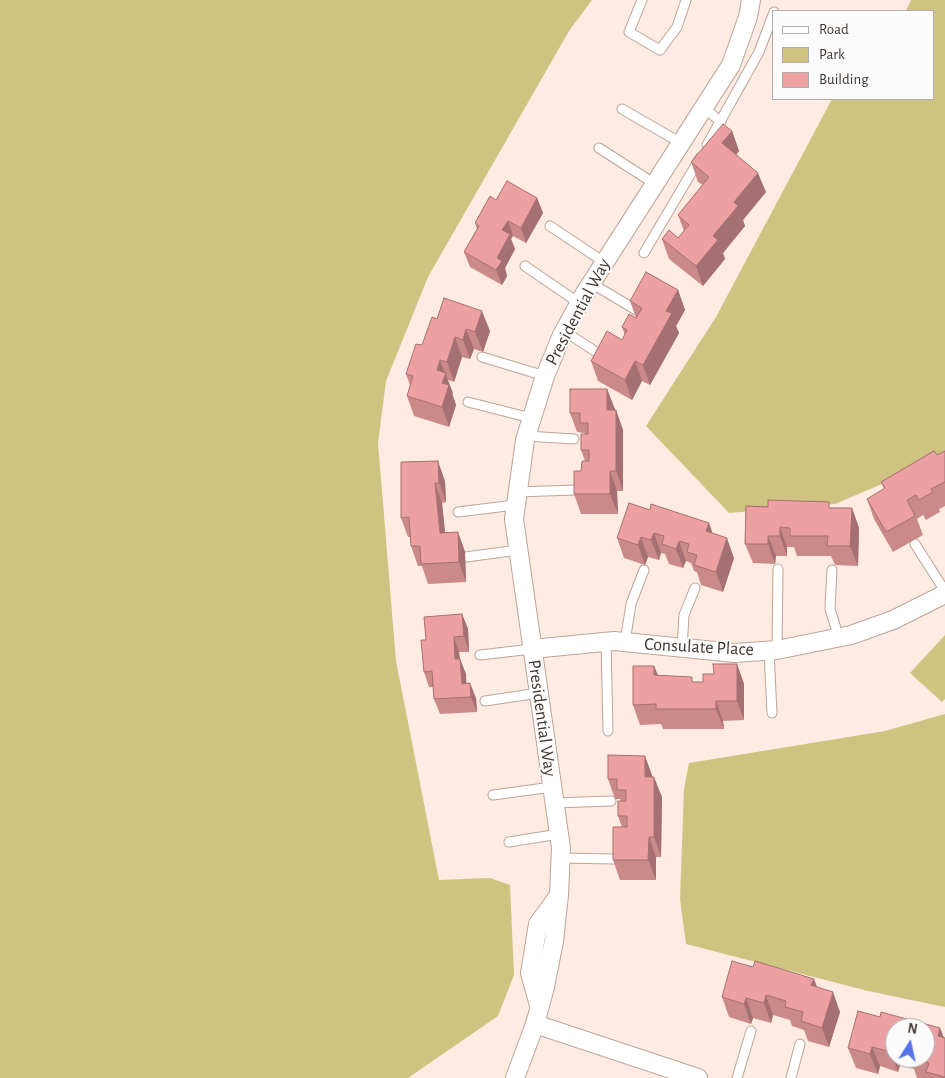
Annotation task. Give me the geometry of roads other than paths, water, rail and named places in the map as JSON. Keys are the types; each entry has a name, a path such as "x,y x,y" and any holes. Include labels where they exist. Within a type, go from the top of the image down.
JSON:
{"street":[{"name":"Presidential Way","path":"515,1078 540,1006 554,987 565,924 559,895 559,834 514,519 526,436 545,376 564,331 604,262 730,65 748,17 751,0"},
{"name":"Consulate Place","path":"532,649 624,642 736,653 773,650 839,638 893,620 945,592"},
{"path":"540,1006 530,973 536,933 538,924 559,895"},
{"path":"535,1024 698,1078"}],"lane":[{"path":"642,0 630,32 660,50 677,27 686,0"},
{"path":"644,253 721,122 759,52 772,18"},
{"path":"704,108 721,122"},
{"path":"622,109 681,143"},
{"path":"599,148 655,184"},
{"path":"550,226 604,262"},
{"path":"525,266 579,303"},
{"path":"591,283 636,310"},
{"path":"564,331 607,358"},
{"path":"482,357 545,376"},
{"path":"468,402 531,418"},
{"path":"526,436 574,439"},
{"path":"458,512 516,498 576,490"},
{"path":"915,544 945,592"},
{"path":"466,557 518,550"},
{"path":"772,713 773,650 778,569"},
{"path":"624,642 631,604 644,570"},
{"path":"832,570 830,609 839,638"},
{"path":"682,649 684,616 695,588"},
{"path":"606,642 608,730"},
{"path":"480,655 532,649"},
{"path":"485,701 538,693"},
{"path":"493,794 553,795 611,801"},
{"path":"509,842 559,834"},
{"path":"560,858 614,858"},
{"path":"737,1078 751,1031"},
{"path":"791,1078 800,1044"}]}
